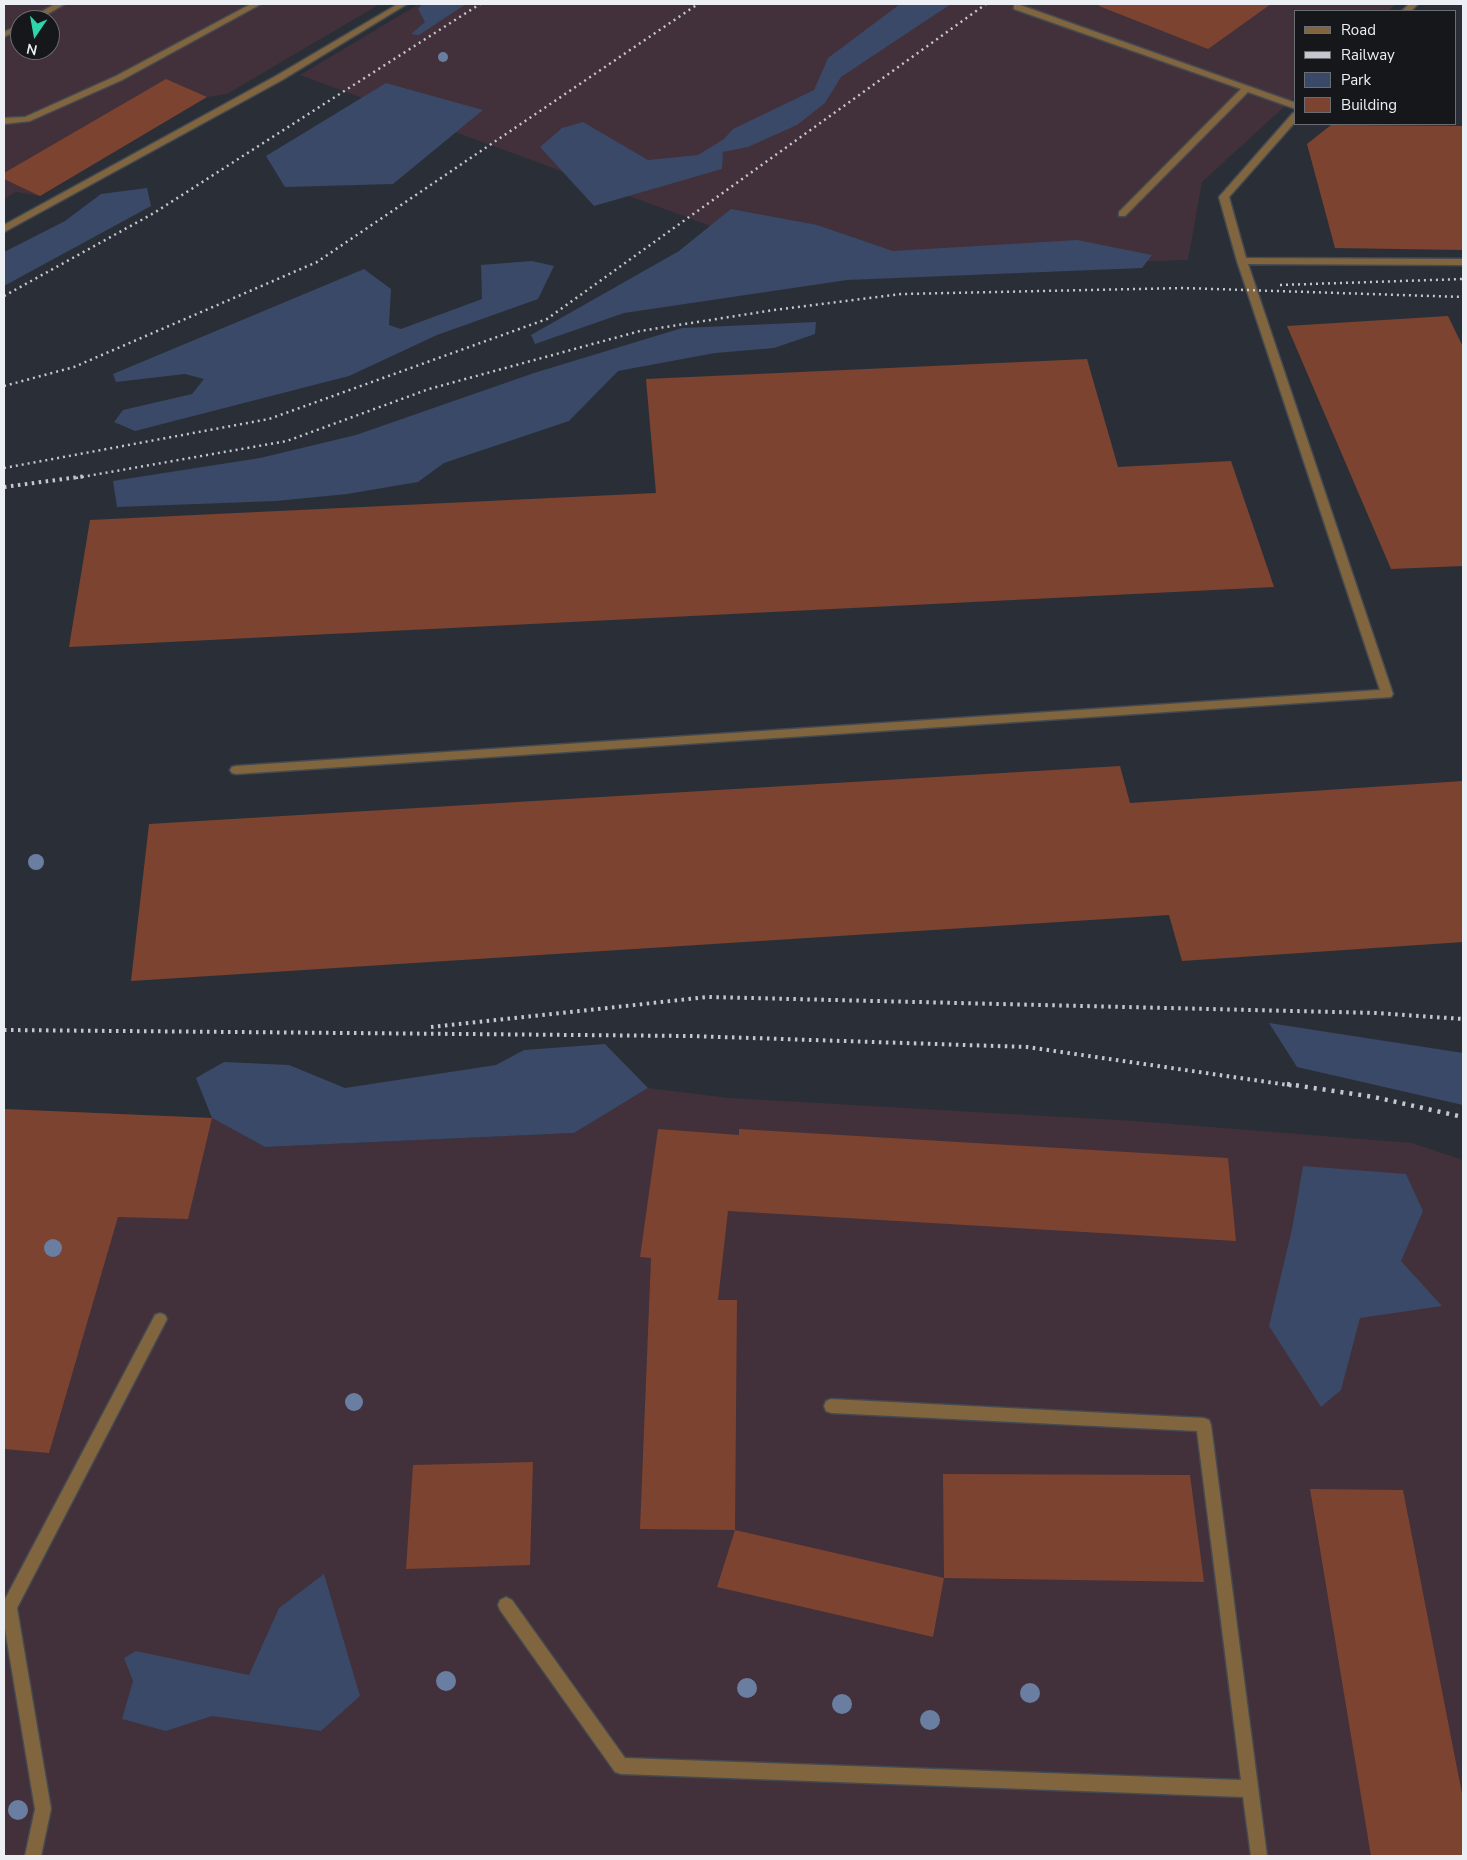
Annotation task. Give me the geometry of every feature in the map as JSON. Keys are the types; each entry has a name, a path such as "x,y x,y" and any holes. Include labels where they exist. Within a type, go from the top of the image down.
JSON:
{"lane":[{"path":"50,10 61,4"},
{"path":"4,121 27,119 119,78 258,4"},
{"path":"4,229 279,78 404,4"},
{"path":"1023,4 1018,8 1294,105"},
{"path":"1122,214 1246,89"},
{"path":"236,770 1387,694 1242,261 1224,197 1294,117"},
{"path":"1242,261 1463,262"},
{"path":"33,1856 43,1809 9,1607 160,1319"},
{"path":"831,1406 1204,1425 1259,1856"},
{"path":"506,1605 621,1766 1250,1789"}],"shaded area":[{"path":"4,4 380,4 227,94 207,97 40,196 16,192 4,199"},
{"path":"419,4 1396,4 1389,10 1294,10 1294,98 1202,182 1188,260 833,271 300,75"},
{"path":"648,1088 729,1098 1135,1121 1412,1143 1463,1160 1463,1856 4,1856 4,1109 212,1118 265,1147 574,1133"}],"green space":[{"path":"422,4 466,4 419,35 411,34 425,22 418,9"},
{"path":"900,4 951,4 841,77 825,103 797,125 748,147 723,152 722,169 594,206 540,147 562,128 583,122 648,160 698,155 724,139 733,129 814,90 828,58"},
{"path":"386,83 483,110 393,184 285,187 266,156"},
{"path":"147,188 151,206 4,286 4,252 65,221 101,194"},
{"path":"731,209 817,225 893,251 1077,240 1152,255 1142,268 847,280 624,313 535,344 531,335 679,251"},
{"path":"532,261 554,266 538,299 437,335 349,376 135,431 114,422 123,410 192,394 204,379 185,374 116,382 113,374 364,269 391,289 389,325 401,329 482,299 481,265"},
{"path":"816,322 815,334 774,348 715,353 618,371 569,421 444,463 418,482 347,494 276,501 117,507 113,481 260,458 356,435 534,373 682,328"},
{"path":"1269,1023 1463,1053 1463,1105 1297,1067"},
{"path":"605,1044 648,1088 574,1133 265,1147 212,1118 196,1078 224,1062 289,1065 345,1088 496,1065 524,1050"},
{"path":"1303,1166 1406,1174 1423,1211 1401,1261 1442,1306 1360,1318 1341,1390 1321,1407 1269,1326 1292,1229"},
{"path":"324,1574 360,1696 321,1731 212,1716 166,1731 122,1719 133,1681 124,1658 136,1651 249,1675 279,1608"}],"building":[{"path":"1099,4 1271,4 1208,49 1099,6"},
{"path":"166,79 207,97 40,196 4,179 4,173"},
{"path":"1331,125 1463,126 1463,250 1335,248 1307,144"},
{"path":"1448,316 1463,347 1463,566 1391,569 1287,326"},
{"path":"1087,359 1118,467 1231,461 1274,587 69,647 90,520 656,493 646,379"},
{"path":"1120,766 1130,803 1463,781 1463,942 1182,961 1169,915 131,981 149,824"},
{"path":"4,1109 212,1118 188,1219 118,1217 49,1453 4,1449"},
{"path":"658,1129 739,1135 739,1129 1228,1158 1236,1241 728,1211 718,1300 737,1300 735,1530 640,1529 651,1258 640,1257"},
{"path":"533,1462 530,1565 406,1569 413,1465"},
{"path":"943,1474 1190,1475 1204,1582 944,1578"},
{"path":"1310,1489 1403,1490 1463,1799 1463,1856 1371,1856"},
{"path":"735,1530 944,1578 933,1637 717,1587"}],"railway":[{"path":"4,296 154,213 480,4"},
{"path":"4,386 74,367 317,262 698,4"},
{"path":"4,468 269,419 547,319 986,4"},
{"path":"1280,285 1463,279"},
{"path":"76,478 287,441 429,389 640,331 774,310 902,294 1183,288 1463,297"},
{"path":"4,487 86,476"},
{"path":"431,1027 708,997 1376,1013 1463,1019"},
{"path":"4,1030 690,1036 1027,1047 1295,1086"},
{"path":"1287,1084 1374,1097 1463,1117"}]}
